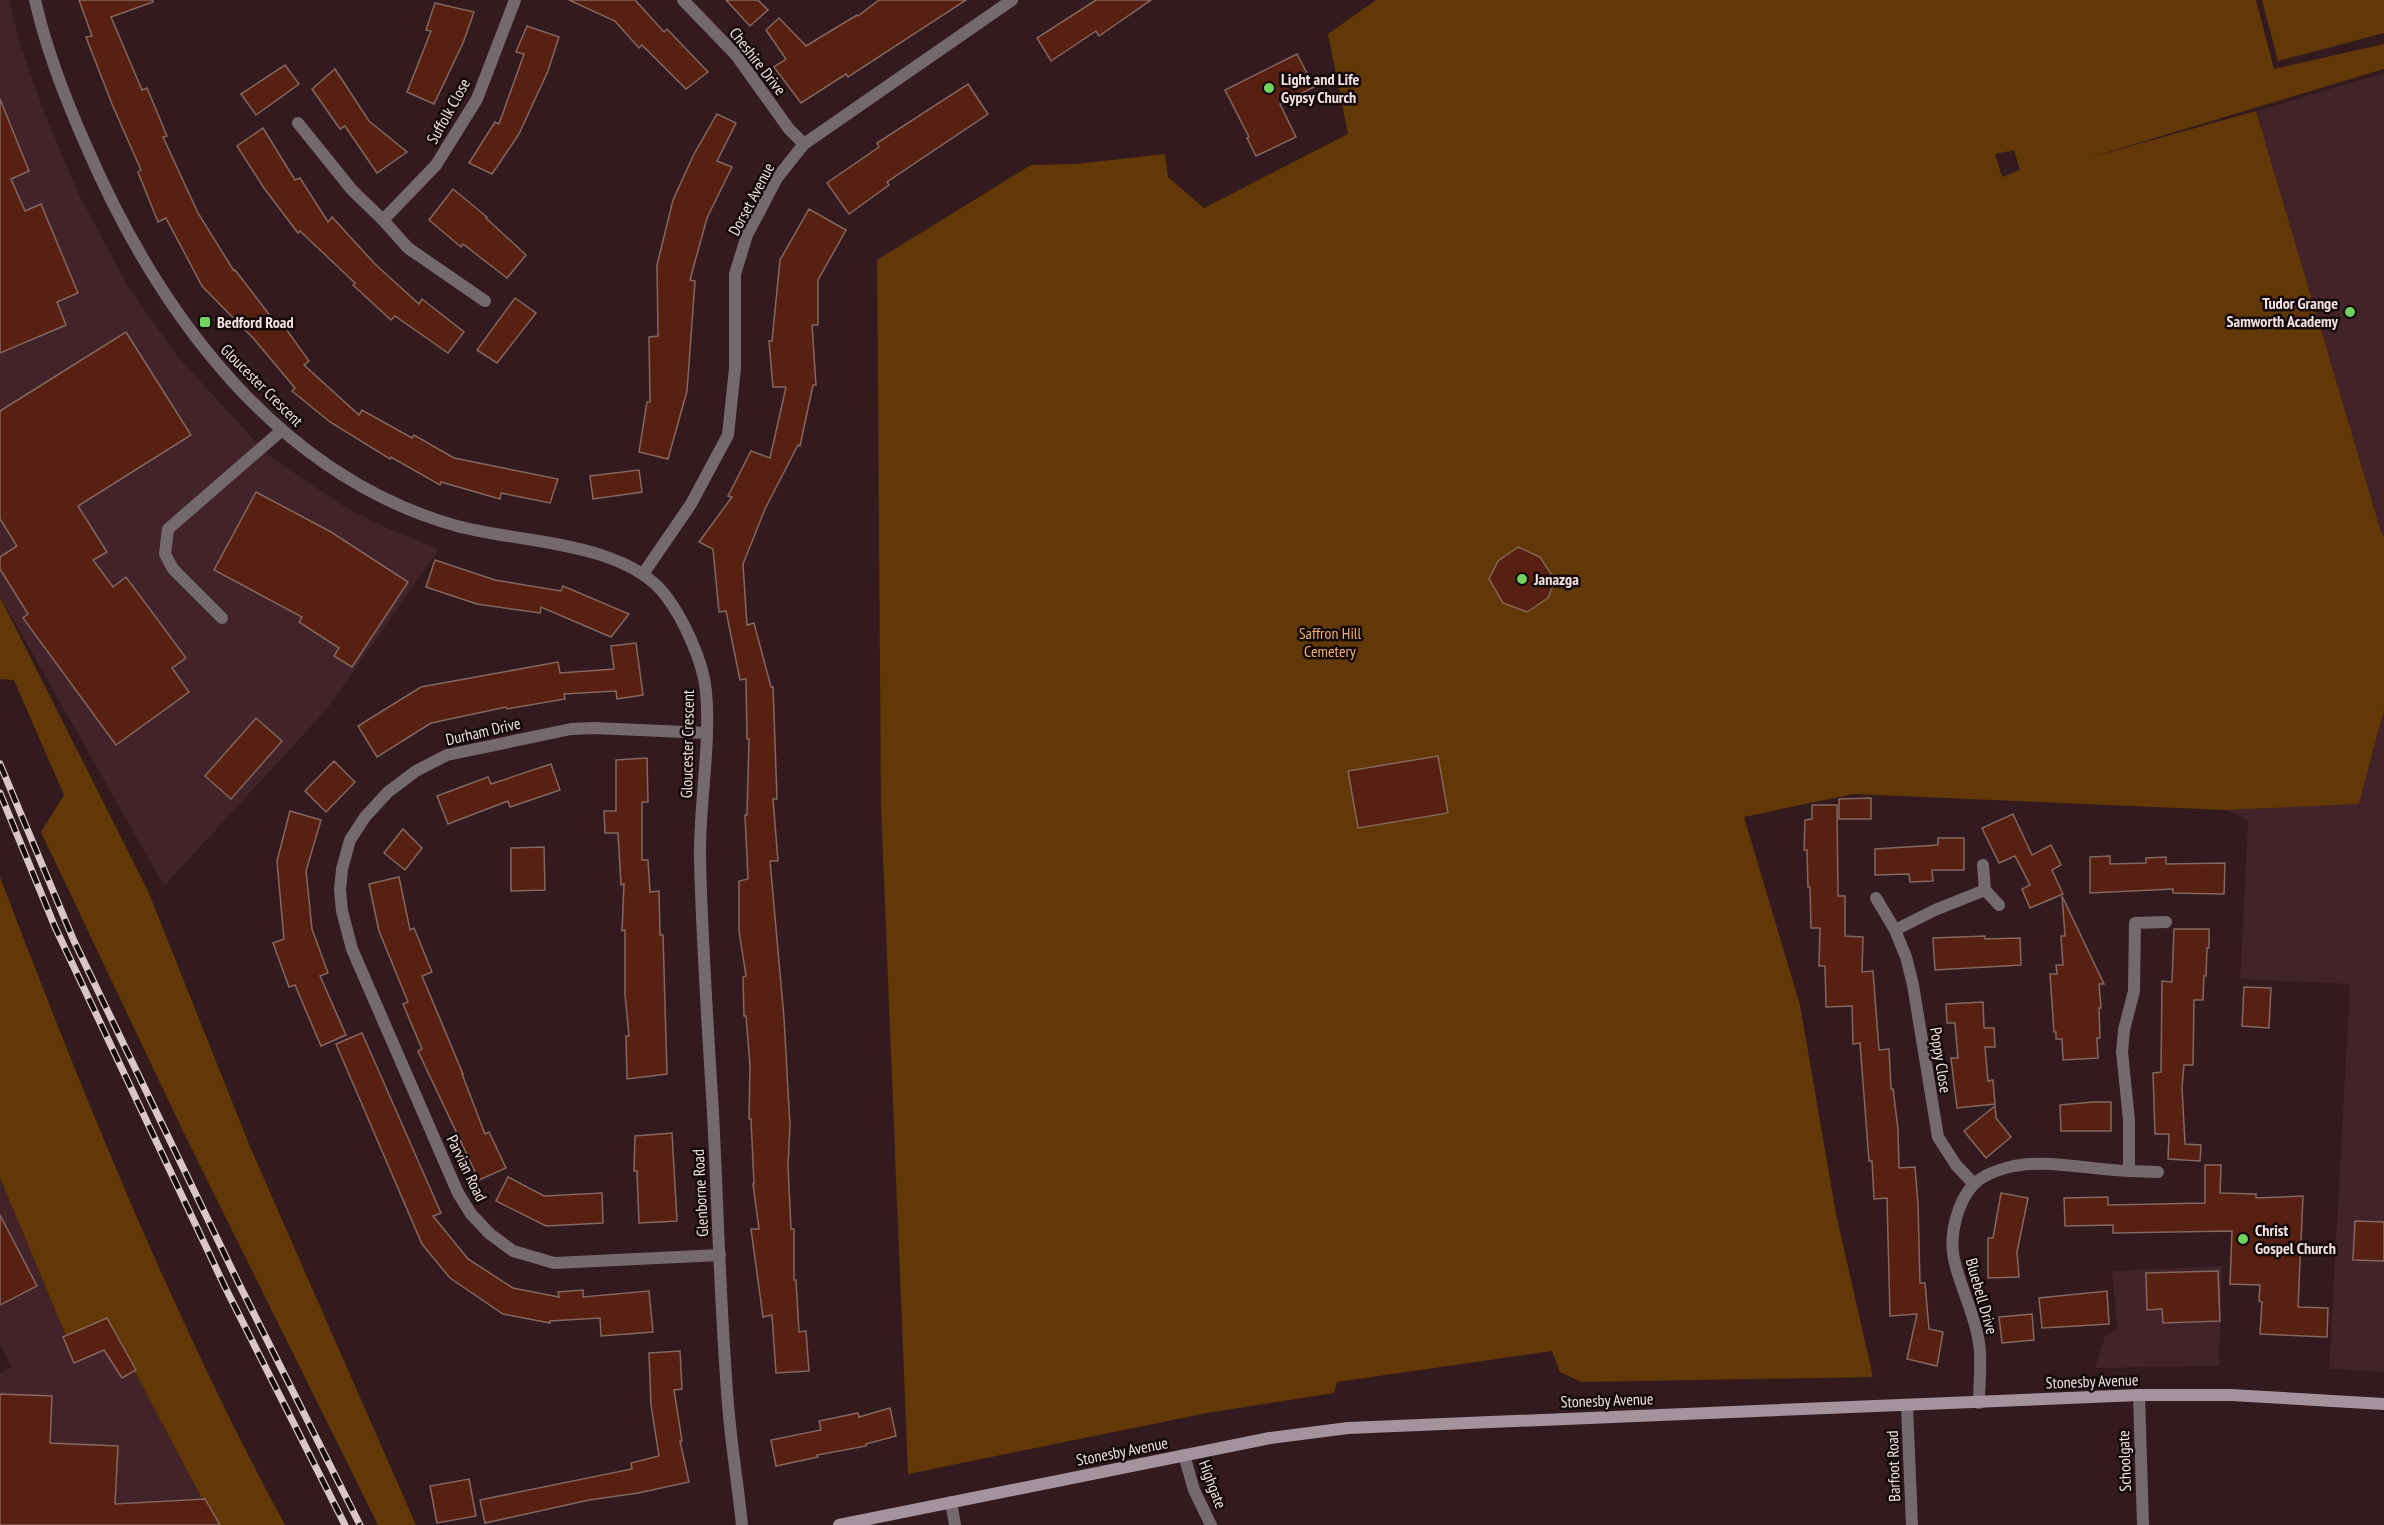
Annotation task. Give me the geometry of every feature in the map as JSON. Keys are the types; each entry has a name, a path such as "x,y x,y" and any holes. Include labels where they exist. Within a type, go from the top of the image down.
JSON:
{"main road":[{"name":"Stonesby Avenue","path":"839,1525 1270,1438 1348,1428 2139,1395 2231,1395 2384,1404"}],"street":[{"name":"Gloucester Crescent","path":"35,0 54,70 113,207 170,304 226,374 281,431 341,474 405,508 457,526 591,551 643,574 665,595 692,640 706,687 707,733 700,859"},
{"name":"Suffolk Close","path":"383,220 436,165 477,99 515,0"},
{"name":"Cheshire Drive","path":"683,0 736,55 789,129 804,144"},
{"name":"Dorset Avenue","path":"643,574 691,504 728,435 735,368 735,274 747,235 777,178 804,144 1012,0"},
{"path":"297,123 352,190 408,248 485,301"},
{"path":"222,618 173,569 165,554 168,529 281,431"},
{"name":"Durham Drive","path":"369,992 352,949 342,911 340,890 342,868 350,840 364,817 387,792 416,771 447,755 555,731 594,728 707,733"},
{"name":"Glenborne Road","path":"700,859 728,1404 742,1525"},
{"path":"1983,865 1985,890 1999,905"},
{"path":"1895,930 1935,910 1985,890"},
{"name":"Poppy Close","path":"1876,898 1895,930 1906,957 1913,985 1938,1137 1956,1165 1974,1184"},
{"path":"2129,1171 2129,1120 2122,1052 2124,1030 2134,991 2135,923 2166,922"},
{"name":"Parvian Road","path":"369,992 458,1193 471,1214 490,1234 513,1251 554,1263 720,1255"},
{"path":"1974,1184 1994,1171 2016,1166 2059,1164 2098,1170 2158,1172"},
{"name":"Bluebell Drive","path":"1974,1184 1961,1203 1953,1230 1953,1258 1979,1343 1979,1402"},
{"name":"Schoolgate","path":"2139,1395 2143,1525"},
{"name":"Barfoot Road","path":"1907,1406 1912,1525"},
{"name":"Highgate","path":"1184,1455 1194,1490 1211,1525"},
{"path":"951,1502 955,1525"}],"shaded area":[{"path":"0,0 9,0 20,44 43,110 79,195 127,285 178,357 269,456 345,507 389,529 439,549 327,709 164,886 0,596"},
{"name":"Tudor Grange Samworth Academy","path":"2384,73 2384,536 2256,111"},
{"path":"2384,709 2384,1372 2329,1369 2350,984 2240,979 2248,820 2226,810 2359,804"},
{"path":"0,1179 66,1336 107,1318 216,1525 0,1525 0,1373 11,1367 0,1343"},
{"path":"2222,1266 2219,1366 2095,1368 2105,1336 2117,1329 2112,1271"}],"green space":[{"name":"Saffron Hill Cemetery","path":"1376,0 2256,0 2274,69 2384,44 2384,69 2085,159 2256,111 2384,536 2384,709 2359,804 2226,810 1853,794 1744,817 1800,1005 1836,1214 1873,1377 1581,1382 1560,1372 1552,1351 1337,1382 1334,1393 1207,1413 908,1474 881,806 877,260 1031,165 1076,164 1165,154 1168,177 1204,208 1348,134 1328,34","holes":["2014,150 2020,170 2002,177 1995,154"]},
{"path":"2262,0 2384,0 2384,33 2278,61"},
{"path":"0,597 148,891 251,1149 416,1525 378,1525 182,1129 41,832 64,795 14,680 0,679"},
{"path":"0,877 64,1042 132,1206 205,1367 285,1525 216,1525 107,1319 66,1336 0,1178"}],"building":[{"path":"79,0 153,0 153,2 111,17 142,90 147,88 167,136 163,137 198,213 234,271 275,322 279,319 309,361 304,365 359,415 362,410 412,438 414,435 454,458 558,479 550,503 501,493 500,499 441,482 440,485 391,457 390,459 330,422 292,391 295,388 254,339 202,286 166,218 158,222 138,172 141,170 86,37 92,36"},
{"path":"569,0 635,0 664,32 667,29 708,72 686,89 642,45 639,48 615,21"},
{"path":"726,0 758,0 768,10 750,26"},
{"path":"879,0 966,0 848,77 846,74 801,103 774,67 786,59 766,30 779,18 806,46 858,16"},
{"path":"1096,0 1151,0 1099,36 1096,31 1051,61 1037,38"},
{"path":"435,3 474,12 463,43 434,104 407,92 431,31 426,30"},
{"path":"527,26 559,37 548,71 519,134 492,174 469,163 495,122 499,124 524,54 516,52"},
{"name":"Light and Life Gypsy Church","path":"1297,54 1314,87 1280,104 1296,137 1256,156 1225,90"},
{"path":"285,65 299,84 256,115 241,94"},
{"path":"335,69 369,121 407,152 377,173 345,126 340,129 312,89"},
{"path":"968,84 988,114 887,182 889,185 849,214 827,183 879,147 877,143"},
{"path":"0,99 29,171 11,179 25,211 41,204 78,293 57,302 66,325 0,353"},
{"path":"717,114 736,123 717,161 732,167 707,218 690,280 695,281 687,391 668,459 639,452 647,402 650,402 649,337 658,336 657,265 673,200 694,154"},
{"path":"263,128 295,180 300,178 328,222 332,217 375,264 419,304 422,299 464,332 448,353 395,316 391,320 300,231 298,233 264,188 237,146"},
{"path":"453,189 487,217 526,255 507,278 463,244 461,247 429,220"},
{"path":"809,209 846,230 818,280 818,325 812,325 816,385 813,385 800,446 798,445 765,509 743,564 747,625 754,623 771,687 773,687 777,799 773,799 778,861 770,861 784,1018 790,1126 788,1166 791,1229 794,1229 794,1280 796,1280 799,1332 806,1331 809,1371 776,1373 772,1315 763,1317 751,1229 759,1229 753,1184 751,1119 749,1119 750,1066 746,1016 744,1016 743,977 746,976 739,931 739,881 748,879 745,815 747,815 749,739 747,739 746,679 740,680 726,611 719,612 713,549 699,542 732,497 728,496 751,451 770,458 786,387 773,387 769,341 772,341 780,260"},
{"path":"515,298 536,313 497,363 477,350"},
{"path":"126,332 191,435 78,506 107,552 93,560 113,587 126,577 186,658 172,668 189,692 116,745 23,618 28,614 0,569 0,557 17,546 0,519 0,411"},
{"path":"639,470 642,492 593,499 590,476"},
{"path":"256,492 331,532 408,582 352,667 334,656 339,648 299,622 302,617 214,570"},
{"name":"Janazga","path":"1518,547 1540,557 1555,580 1548,598 1527,612 1503,603 1489,579 1498,561"},
{"path":"435,560 495,580 561,591 563,586 629,614 611,637 541,607 540,613 477,604 426,587"},
{"path":"636,643 643,695 617,699 616,691 564,694 565,699 507,709 506,707 431,723 377,757 358,726 421,687 558,662 560,673 614,669 611,646"},
{"path":"256,718 282,741 231,799 205,776"},
{"path":"1438,756 1448,813 1358,828 1348,771"},
{"path":"647,758 648,802 642,802 642,860 648,860 650,892 659,891 660,935 663,935 667,1074 627,1079 626,1036 629,1036 625,994 625,930 622,931 624,884 621,885 618,833 605,833 604,811 616,811 616,760"},
{"path":"334,761 355,782 326,812 305,791"},
{"path":"551,764 560,790 510,807 508,801 448,824 437,796 488,777 491,784"},
{"path":"1871,798 1871,819 1839,819 1839,799"},
{"path":"1812,805 1837,805 1838,896 1845,896 1845,936 1863,937 1862,972 1873,971 1879,1050 1889,1049 1891,1089 1893,1089 1898,1129 1899,1168 1915,1167 1920,1283 1925,1283 1929,1329 1943,1332 1937,1366 1907,1359 1917,1314 1890,1316 1887,1198 1874,1199 1860,1043 1853,1044 1852,1006 1826,1007 1825,966 1819,966 1820,928 1811,928 1807,850 1804,850 1805,820 1812,819"},
{"path":"290,811 321,820 306,871 312,929 328,973 320,976 346,1035 321,1046 295,985 289,987 273,943 284,939 277,861"},
{"path":"2013,814 2032,855 2051,845 2061,865 2052,870 2063,894 2030,908 2022,889 2030,885 2015,856 1999,863 1982,828"},
{"path":"403,829 422,848 405,870 384,853"},
{"path":"1938,838 1964,838 1964,870 1932,870 1933,881 1910,882 1909,874 1875,875 1875,849 1938,845"},
{"path":"544,847 545,890 511,891 511,848"},
{"path":"2110,856 2110,864 2146,863 2146,858 2166,857 2166,864 2225,863 2224,894 2173,893 2173,889 2090,893 2090,857"},
{"path":"399,877 410,930 414,928 432,972 422,976 485,1134 489,1132 506,1168 479,1180 418,1051 422,1049 403,1004 408,1002 379,931 369,884"},
{"path":"2062,896 2104,984 2099,984 2101,1008 2099,1008 2100,1038 2097,1038 2098,1058 2063,1060 2062,1039 2056,1039 2056,1032 2054,1032 2050,974 2057,974 2056,965 2063,965 2061,936 2065,936"},
{"path":"2174,929 2209,929 2203,1000 2194,1000 2193,1065 2184,1065 2182,1087 2185,1144 2201,1145 2200,1161 2168,1159 2169,1134 2155,1134 2153,1073 2161,1072 2162,981 2172,982"},
{"path":"1985,936 1985,939 2020,938 2021,965 1935,970 1933,938"},
{"path":"2244,987 2271,988 2269,1028 2242,1026"},
{"path":"1983,1002 1984,1028 1994,1028 1995,1047 1985,1047 1988,1081 1993,1080 1995,1104 1957,1108 1951,1058 1958,1058 1955,1023 1947,1023 1946,1004"},
{"path":"362,1033 441,1213 433,1216 468,1259 513,1288 559,1297 558,1292 583,1290 583,1297 649,1291 653,1332 601,1336 600,1318 550,1321 550,1323 503,1314 450,1278 422,1244 336,1044"},
{"path":"2111,1102 2111,1131 2061,1131 2060,1105"},
{"path":"1995,1106 1996,1118 2011,1137 1986,1158 1964,1131"},
{"path":"672,1133 677,1221 639,1223 637,1171 634,1171 635,1136"},
{"path":"2205,1165 2221,1165 2220,1193 2256,1194 2256,1198 2303,1196 2298,1307 2328,1308 2327,1337 2260,1334 2262,1302 2259,1301 2260,1285 2230,1284 2232,1231 2113,1233 2113,1225 2065,1226 2064,1198 2108,1197 2108,1205 2205,1203"},
{"path":"508,1177 544,1196 602,1193 603,1223 546,1226 496,1201"},
{"path":"2001,1193 2028,1198 2017,1252 2019,1277 1988,1278 1988,1238 1993,1238"},
{"path":"0,1215 37,1286 0,1305"},
{"path":"2355,1221 2384,1222 2384,1261 2353,1260"},
{"path":"2218,1271 2220,1321 2163,1323 2162,1309 2147,1310 2146,1273"},
{"path":"2107,1291 2109,1324 2042,1328 2039,1298"},
{"path":"2032,1314 2034,1340 2002,1343 1999,1317"},
{"path":"107,1318 136,1370 122,1378 104,1350 74,1363 63,1337"},
{"path":"680,1351 682,1389 674,1390 682,1441 680,1441 689,1482 589,1500 485,1523 480,1500 632,1469 631,1463 659,1456 651,1405 649,1353"},
{"path":"0,1394 52,1396 50,1443 118,1446 115,1504 205,1499 220,1525 0,1525"},
{"path":"890,1408 896,1436 866,1444 866,1446 817,1455 818,1457 776,1466 771,1440 821,1430 819,1421 858,1413 859,1417"},
{"path":"469,1479 476,1516 437,1523 430,1486"}],"railway":[{"path":"0,764 74,941 238,1282 360,1525"},
{"path":"0,793 55,927 225,1287 345,1525"}],"place":[{"name":"Light and Life Gypsy Church","path":"1269,88"},
{"name":"Tudor Grange Samworth Academy","path":"2350,312"},
{"name":"Bedford Road","path":"205,322"},
{"name":"Janazga","path":"1522,579"},
{"name":"Christ Gospel Church","path":"2243,1239"}]}
